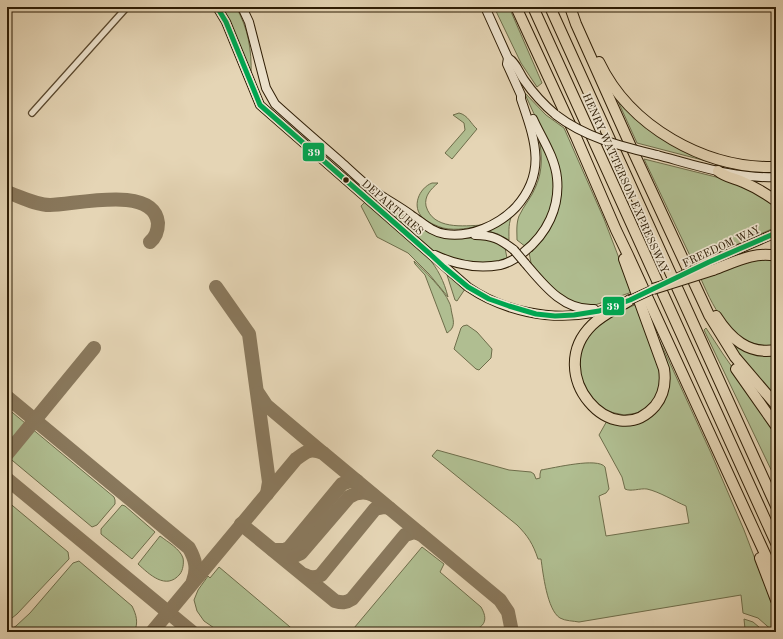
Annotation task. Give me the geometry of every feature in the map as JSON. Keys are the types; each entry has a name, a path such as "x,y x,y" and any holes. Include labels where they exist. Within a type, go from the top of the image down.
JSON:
{"highway":[{"path":"516,7 576,137 616,230 776,578"},
{"name":"HENRY WATTERSON EXPRESSWAY","path":"533,7 776,543"},
{"name":"HENRY WATTERSON EXPRESSWAY","path":"550,7 776,506"},
{"path":"571,10 581,22 610,80 633,109 659,131 690,149 711,157 737,164 776,167"},
{"path":"571,10 632,149 709,315 744,369 776,405"},
{"path":"718,171 723,175 758,189 776,201"},
{"path":"616,230 623,258 664,369 665,379 661,396 651,410 636,418 622,420 608,417 601,413 586,399 577,380 575,363 580,340 592,325 630,300"},
{"path":"653,289 711,266 767,254 776,256"},
{"path":"691,276 699,284 720,322 736,341 754,349 766,351 776,350"},
{"path":"699,294 714,334 776,426"},
{"path":"718,379 729,388 776,493"},
{"path":"700,414 701,422 748,525 776,600"}],"main road":[{"name":"DEPARTURES","path":"217,7 226,22 260,105 444,268 468,287 488,299 536,314 555,316 591,313 609,307"},
{"path":"242,7 251,29 266,88 275,104 373,190 431,229 444,234 486,235 502,240 514,250 552,293 567,304 591,309 609,307 630,300 653,289"},
{"path":"485,7 508,58 513,60 524,80 534,93 556,115 572,126 600,139 718,171 754,177 776,177"},
{"path":"430,254 463,265 483,267 500,265 519,257 533,246 546,230 555,206 557,177 551,157 506,64 508,58"},
{"path":"464,234 482,230 503,218 517,205 527,191 531,182 535,165 535,146 533,133 521,99 521,95"},
{"name":"FREEDOM WAY","path":"711,266 776,232"}],"street":[{"path":"32,112 127,7"}],"green space":[{"path":"221,7 236,7 244,23 251,57 251,75"},
{"path":"494,7 509,7 542,83 537,87 521,63"},
{"path":"612,88 663,135 764,171 737,169 637,143"},
{"path":"524,92 546,115 564,128 604,219 632,292 595,305 590,306 575,304 556,292 531,263 529,252 532,252 546,234 558,204 546,140"},
{"path":"459,113 467,118 477,129 452,159 445,153 465,130 464,123 453,115"},
{"path":"539,138 551,166 554,182 553,202 544,226 526,247 517,240 517,225 519,216 534,190 540,174 541,150"},
{"path":"644,159 740,183 776,204 776,227 694,264"},
{"path":"432,183 438,183 429,193 426,199 426,206 430,214 435,219 442,223 458,226 483,225 463,229 448,229 423,218 419,214 417,203 418,198 423,189"},
{"path":"365,202 427,256 440,275 448,297 429,274 408,253 377,237 361,206"},
{"path":"391,206 419,226 435,235 459,238 491,238 505,248 507,258 494,263 481,265 445,257 433,251 384,208"},
{"path":"513,213 510,223 509,240 488,231"},
{"path":"776,258 776,345 761,345 749,342 728,326 713,304 701,279 748,261"},
{"path":"414,261 439,286 450,303 453,325 447,333 425,275"},
{"path":"447,275 465,289 457,301 455,300"},
{"path":"637,304 661,376 657,394 652,403 637,413 624,415 606,411 592,400 580,376 580,353 591,329 622,310"},
{"path":"467,325 477,332 492,349 491,358 479,370 454,349 461,328"},
{"path":"706,328 776,430 776,480 704,330"},
{"path":"653,329 711,453 744,530 776,614 776,632 774,632 758,618 743,613 741,595 579,622 560,618 556,614 549,600 544,582 541,559 538,559 530,540 517,525 432,456 437,450 509,470 531,472 534,474 536,479 540,478 541,470 585,463 601,464 605,467 609,489 606,493 599,496 606,536 689,523 686,506 652,490 625,489 622,477 599,435 608,419 640,419 664,397"},
{"path":"725,332 731,339 776,352 776,398 743,360"},
{"path":"7,408 114,497 115,504 97,525 92,527 7,456"},
{"path":"7,501 68,552 69,559 17,614 7,622"},
{"path":"122,505 155,532 132,559 101,534 101,529"},
{"path":"160,536 177,549 183,558 183,566 180,574 175,579 169,581 163,581 152,576 138,564"},
{"path":"422,547 444,564 440,572 481,607 485,618 484,622 479,628 464,632 331,632 354,628"},
{"path":"79,561 132,606 136,619 136,629 134,632 7,632 30,613 73,563"},
{"path":"219,567 296,632 220,632 204,621 197,611 194,600 198,590 208,576 210,578"},
{"path":"744,619 753,622 765,632 729,632 745,629"}],"taxiway":[{"path":"7,192 45,205 112,199 129,200 143,204 153,211 158,223 156,234 150,242"},
{"path":"216,287 249,334 269,482 267,494"},
{"path":"7,454 94,348"},
{"path":"258,393 266,405 323,453"},
{"path":"7,397 189,548 195,564 193,581"},
{"path":"152,632 296,459 309,451 323,453 500,600 508,612 512,632"},
{"path":"7,479 192,632"},
{"path":"273,550 284,550 289,548 342,484 350,481 357,481"},
{"path":"280,555 292,557 301,553 349,497 361,493 373,495"},
{"path":"305,575 309,577 317,577 321,575 375,509 384,507 389,508"},
{"path":"241,524 335,601 342,602 352,599 405,535 414,532 420,534"}],"transit line":[{"name":"39","path":"217,7 226,22 260,105 444,267 468,287 489,299 536,314 555,316 599,311 630,300 709,262 776,233"}]}
